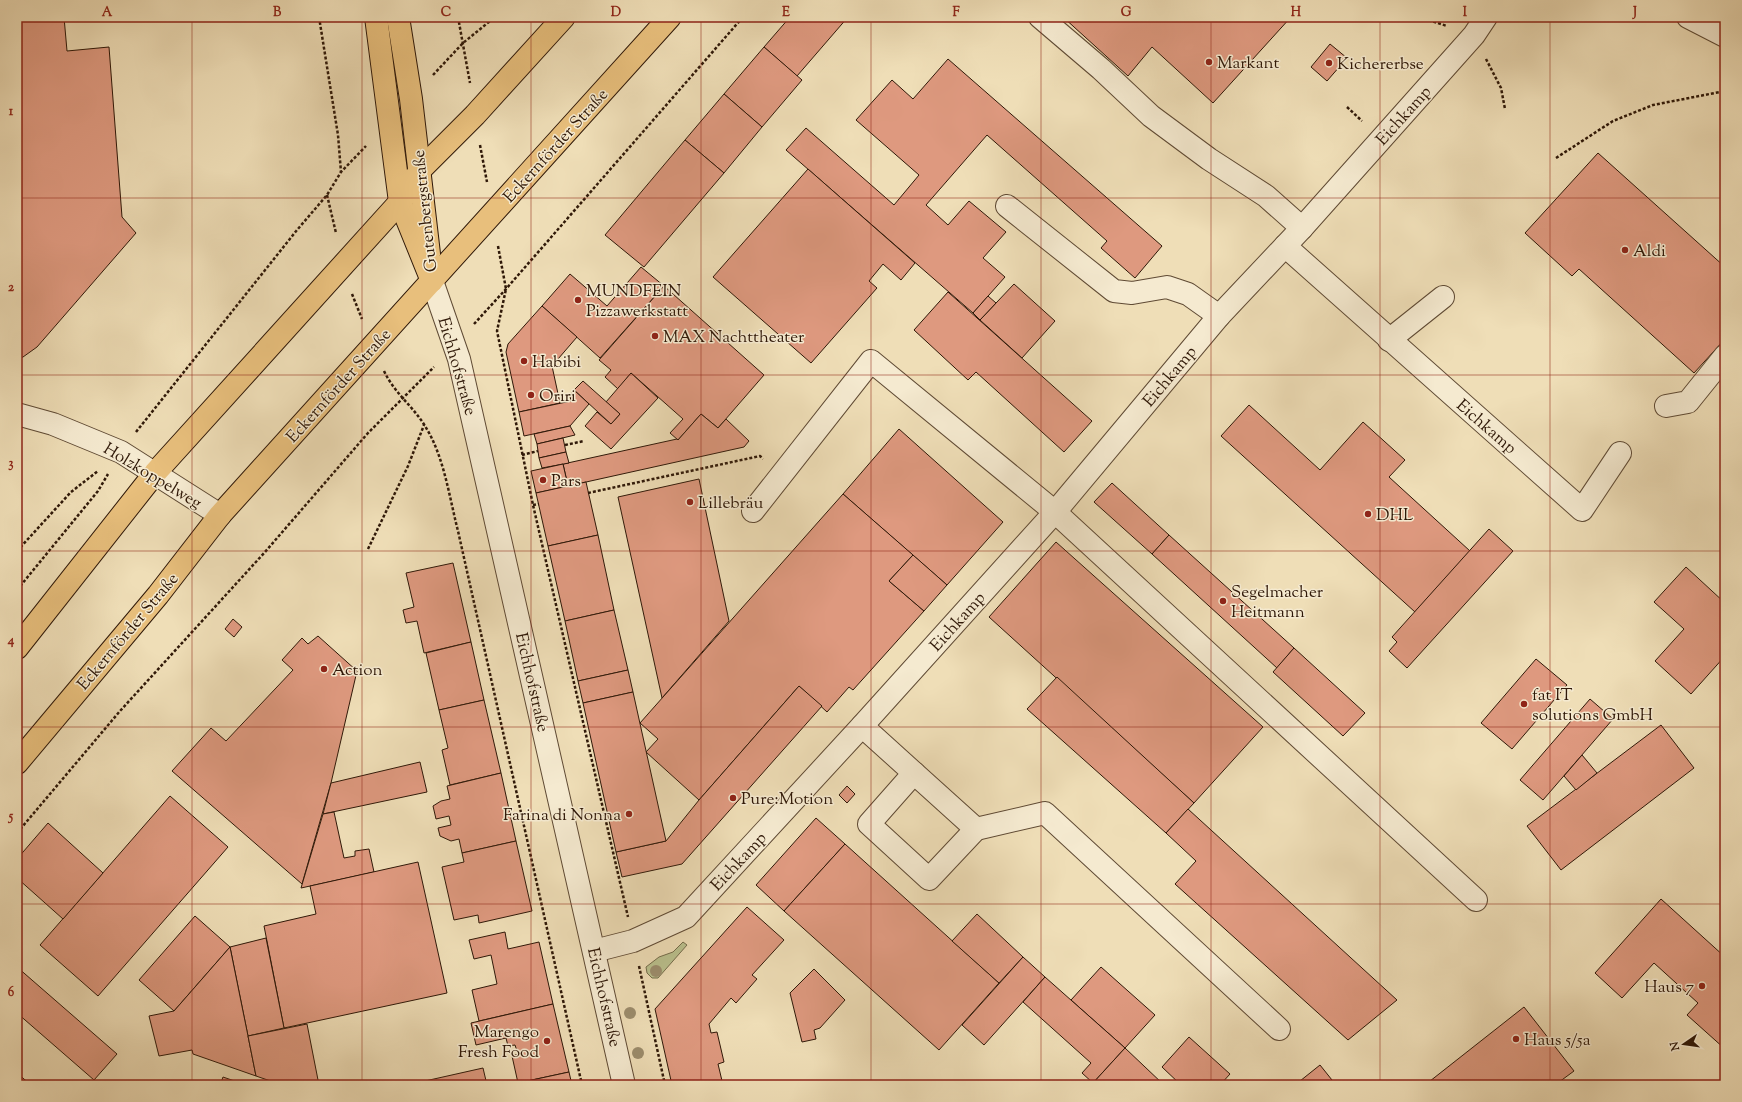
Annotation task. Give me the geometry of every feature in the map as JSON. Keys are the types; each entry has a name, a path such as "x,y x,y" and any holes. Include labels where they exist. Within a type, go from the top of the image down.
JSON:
{"main road":[{"name":"Gutenbergstraße","path":"376,17 400,202 432,281"},
{"name":"Gutenbergstraße","path":"398,17 420,170 432,281"},
{"path":"17,648 155,473 344,262 400,202 420,170 475,115 564,17"},
{"name":"Eckernförder Straße","path":"17,763 158,595 220,516 670,17"}],"street":[{"path":"1040,17 1101,69 1151,116 1208,159 1266,196 1302,228"},
{"name":"Eichkamp","path":"594,951 633,941 686,917 862,726 1055,512 1219,316 1302,228 1474,35 1486,17"},
{"path":"1688,17 1725,36"},
{"path":"1007,206 1114,291 1132,293 1167,287 1188,294 1219,316"},
{"name":"Eichkamp","path":"1285,246 1582,510 1620,453"},
{"name":"Eichhofstraße","path":"432,281 459,359 624,1085"},
{"path":"1389,340 1443,297"},
{"path":"1666,406 1688,402 1725,356"},
{"path":"754,511 871,361 1055,512 1476,900"},
{"name":"Holzkoppelweg","path":"17,414 53,424 121,452 220,516"},
{"path":"862,726 976,829"},
{"path":"914,773 869,824 929,880 976,829 1045,813 1279,1029"}],"path":[{"path":"17,590 98,491 121,452 292,236 327,195 341,172 338,135 319,17"},
{"path":"458,17 506,289 497,331 533,505 665,1085"},
{"path":"17,833 120,711 265,552 368,433 455,345 506,289 743,17"},
{"path":"1556,158 1614,121 1654,104 1725,91"},
{"path":"327,195 353,297 373,346 388,379 402,400 424,424 436,446 458,531 582,1085"},
{"path":"368,549 408,466 424,424"},
{"path":"565,445 584,441"},
{"path":"522,455 538,451"},
{"path":"17,551 71,492 121,452"},
{"path":"588,493 760,456 781,476"},
{"path":"533,505 538,504"}],"green space":[{"path":"683,942 687,945 658,978 652,978 647,973 646,967 659,957 673,952"}],"building":[{"path":"17,17 64,17 67,51 109,47 122,217 136,233 37,347 23,357 17,359"},
{"path":"790,17 848,17 797,76 764,47"},
{"name":"Markant","path":"1063,17 1291,17 1213,103 1152,47 1128,76"},
{"name":"Kichererbse","path":"1330,44 1347,58 1327,81 1311,67"},
{"path":"764,47 802,80 762,127 724,94"},
{"path":"948,59 1162,246 1135,278 1101,248 1107,241 987,135 926,205 948,225 969,201 1006,232 983,258 1005,277 973,313 786,150 806,128 894,205 919,175 856,120 892,80 913,99"},
{"path":"724,94 762,127 724,173 685,140"},
{"path":"685,140 724,173 644,267 605,235"},
{"name":"Aldi","path":"1598,153 1725,267 1725,339 1694,373 1579,269 1572,276 1525,233"},
{"path":"808,169 915,263 901,280 883,264 869,281 877,288 811,363 713,277"},
{"path":"641,267 664,286 600,358 542,306 570,274 607,306"},
{"path":"1014,284 1055,321 1022,358 980,320"},
{"path":"664,286 764,375 718,428 701,414 678,440 670,433 683,419 631,373 618,389 605,377 611,370 599,360"},
{"path":"948,292 1092,421 1064,452 976,372 968,380 914,330"},
{"path":"988,296 996,303 980,320 973,313"},
{"path":"542,306 577,337 552,366 560,403 519,412 506,352 508,344"},
{"path":"631,373 658,398 611,449 585,426 597,412 611,424 620,414 606,402"},
{"path":"583,381 620,414 611,424 574,390"},
{"path":"574,390 589,404 570,426 524,436 519,412 571,401 570,396"},
{"name":"DHL","path":"1249,405 1320,470 1363,422 1405,460 1389,477 1470,551 1415,612 1221,436"},
{"path":"701,414 718,428 726,419 749,441 744,447 568,486 563,464 678,440"},
{"path":"570,426 575,435 537,444 534,434"},
{"path":"899,429 1003,522 947,585 843,494"},
{"path":"563,438 566,452 539,458 537,444"},
{"path":"566,452 569,463 542,468 539,458"},
{"path":"563,464 568,486 536,493 531,471"},
{"path":"699,479 729,621 662,698 618,497"},
{"path":"586,482 598,535 548,546 536,493"},
{"path":"1112,483 1169,535 1152,554 1094,502"},
{"path":"843,494 913,555 889,581 924,611 853,690 849,687 827,712 799,686 699,800 646,752 658,739 640,723"},
{"path":"1489,529 1513,551 1407,668 1389,651 1397,642 1392,637"},
{"path":"598,535 614,610 565,621 548,546"},
{"name":"Segelmacher Heitmann","path":"1169,535 1294,648 1277,668 1152,554"},
{"path":"1056,542 1263,727 1194,803 989,617"},
{"path":"913,555 947,585 924,611 889,581"},
{"path":"453,563 471,642 424,653 417,621 406,623 403,610 414,607 406,573"},
{"path":"1686,567 1725,603 1725,656 1691,694 1655,661 1684,629 1654,602"},
{"path":"614,610 628,670 578,681 565,621"},
{"path":"233,619 242,627 234,637 225,629"},
{"path":"318,636 357,671 331,783 302,884 172,771 211,728 226,741 293,670 282,660 302,638 308,644"},
{"path":"471,642 484,700 439,710 426,653"},
{"path":"1294,648 1365,713 1343,736 1273,672"},
{"name":"fat IT solutions GmbH","path":"1536,659 1567,685 1512,749 1481,723"},
{"path":"628,670 633,692 583,703 578,681"},
{"path":"1057,677 1194,803 1166,833 1027,709"},
{"path":"799,686 822,706 682,864 622,877 616,852 666,841 699,800"},
{"path":"633,692 666,841 616,852 583,703"},
{"path":"1590,699 1613,719 1543,800 1520,780"},
{"path":"484,700 501,773 450,785 442,750 448,748 439,710"},
{"path":"1661,725 1694,768 1561,870 1527,826"},
{"path":"1582,755 1597,773 1576,790 1564,776"},
{"path":"420,762 427,792 323,814 331,783"},
{"path":"501,773 516,841 462,853 459,839 451,841 440,836 438,828 451,825 449,816 436,819 433,806 441,801 450,799 447,786"},
{"path":"847,786 855,794 847,803 839,795"},
{"path":"170,796 228,847 98,996 40,945"},
{"path":"1188,809 1397,1000 1348,1040 1175,884 1196,861 1166,833"},
{"path":"334,812 344,858 355,856 355,851 369,849 374,872 301,888 323,814"},
{"path":"816,818 845,844 784,911 756,885"},
{"path":"48,823 103,873 63,919 17,878 17,859"},
{"path":"516,841 532,911 479,923 478,915 454,920 442,867 464,862 462,853"},
{"path":"845,844 999,983 939,1050 784,911"},
{"path":"418,862 447,993 284,1028 264,926 316,914 310,886"},
{"name":"Haus 7","path":"1661,899 1725,957 1725,1049 1687,1015 1698,1003 1654,963 1622,998 1595,973"},
{"path":"747,907 784,940 752,975 757,979 736,1003 731,998 709,1024 711,1033 717,1032 724,1062 718,1064 723,1085 672,1085 655,1009"},
{"path":"977,914 1023,957 999,983 952,941"},
{"path":"195,916 230,947 174,1011 139,980"},
{"path":"505,932 508,949 539,942 553,1004 479,1021 472,990 497,984 491,955 474,959 469,940"},
{"path":"266,938 284,1028 248,1036 230,947"},
{"path":"230,947 256,1076 193,1054 192,1050 159,1056 149,1016 174,1011"},
{"path":"1023,957 1045,977 984,1045 962,1025"},
{"path":"17,967 117,1054 94,1080 17,1013"},
{"path":"1101,967 1155,1015 1125,1048 1071,1000"},
{"path":"814,969 845,1000 820,1028 814,1030 816,1039 802,1042 790,993"},
{"path":"1045,977 1125,1048 1093,1083 1082,1073 1091,1063 1023,1002"},
{"path":"553,1004 569,1072 518,1083 512,1056 518,1054 515,1045 508,1046 506,1038 476,1045 471,1023"},
{"name":"Haus 5/5a","path":"1524,1007 1574,1071 1555,1085 1425,1085"},
{"path":"307,1024 319,1085 282,1085 256,1076 248,1036"},
{"path":"1189,1037 1230,1074 1220,1085 1181,1085 1162,1067"},
{"path":"1125,1048 1164,1085 1095,1085 1093,1083"},
{"path":"1320,1065 1336,1085 1295,1085"},
{"path":"483,1068 487,1085 426,1085 425,1081"},
{"path":"569,1072 572,1085 519,1085 518,1083"},
{"path":"17,1073 31,1085 17,1085"},
{"path":"223,1077 246,1085 220,1085"}],"place":[{"name":"Markant","path":"1209,62"},
{"name":"Kichererbse","path":"1329,63"},
{"name":"Aldi","path":"1625,250"},
{"name":"MUNDFEIN Pizzawerkstatt","path":"578,300"},
{"name":"MAX Nachttheater","path":"655,336"},
{"name":"Habibi","path":"524,361"},
{"name":"Oriri","path":"531,395"},
{"name":"Pars","path":"543,480"},
{"name":"Lillebräu","path":"690,502"},
{"name":"DHL","path":"1368,514"},
{"name":"Segelmacher Heitmann","path":"1223,601"},
{"name":"Action","path":"324,669"},
{"name":"fat IT solutions GmbH","path":"1524,704"},
{"name":"Pure:Motion","path":"733,798"},
{"name":"Farina di Nonna","path":"629,814"},
{"name":"Haus 7","path":"1702,986"},
{"name":"Haus 5/5a","path":"1516,1039"},
{"name":"Marengo Fresh Food","path":"547,1041"}]}
